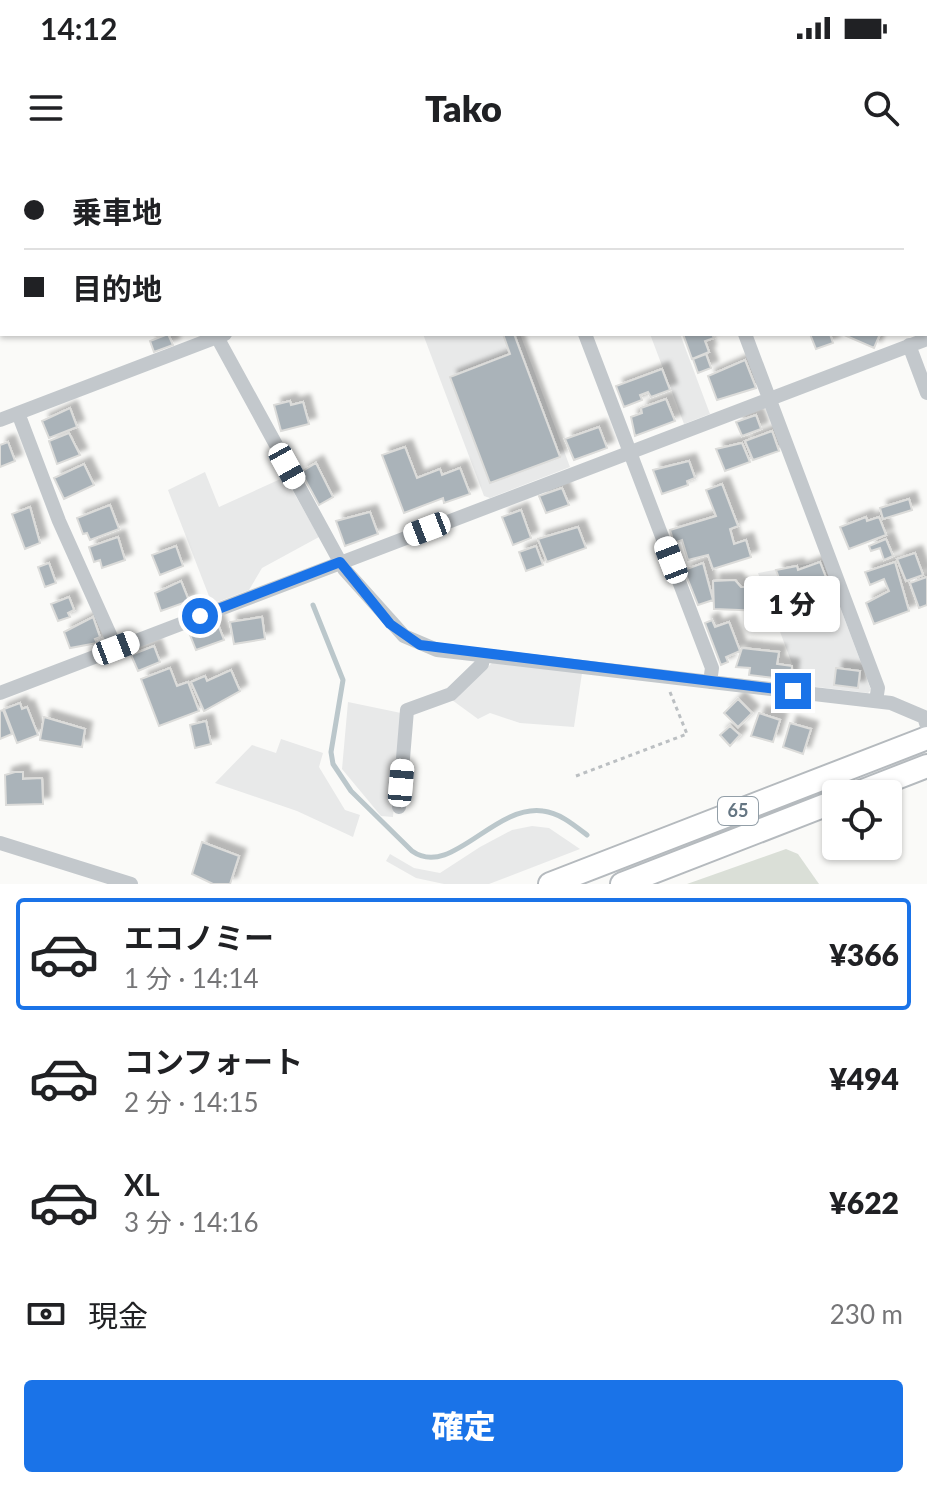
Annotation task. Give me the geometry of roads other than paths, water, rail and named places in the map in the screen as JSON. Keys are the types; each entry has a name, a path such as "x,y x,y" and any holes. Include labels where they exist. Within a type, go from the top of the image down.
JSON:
{"main road":[{"name":"65","path":"550,884 927,738"},
{"path":"891,780 927,766"},
{"name":"65","path":"622,884 822,806"}],"street":[{"path":"0,420 222,336 340,562 404,636 437,650 891,703 924,717 927,726"},
{"path":"586,336 712,668 710,682"},
{"path":"746,336 878,688 876,701"},
{"path":"0,693 769,399 909,341 927,339"},
{"path":"909,341 927,393"},
{"path":"18,413 59,521 116,648"},
{"path":"399,807 407,710 451,694 482,664 483,655"},
{"path":"0,843 131,884"}],"waterway":[{"path":"313,605 343,680 331,752 333,764 351,791 412,851 427,857 442,856 507,818 525,812 555,814 587,835"}]}
